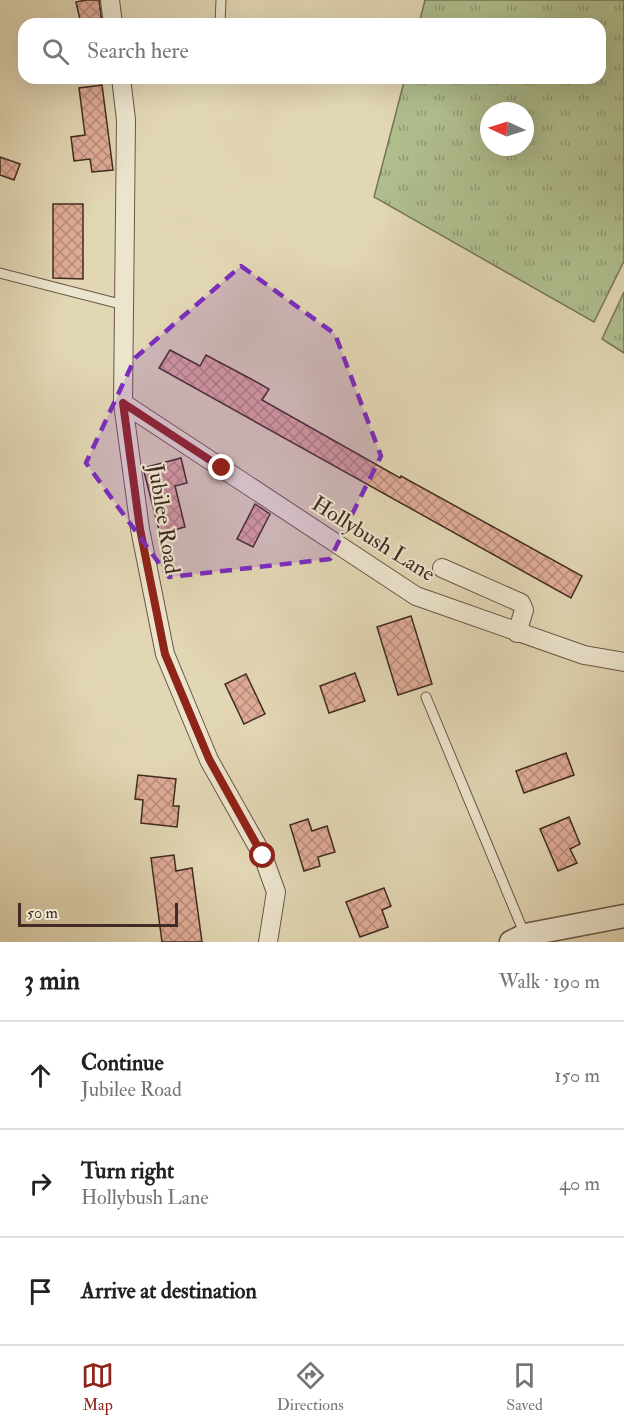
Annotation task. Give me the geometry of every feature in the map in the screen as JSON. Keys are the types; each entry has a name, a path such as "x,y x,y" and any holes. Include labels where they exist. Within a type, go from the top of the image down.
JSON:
{"street":[{"path":"110,0 112,18"},
{"name":"Jubilee Road","path":"122,84 126,120 123,403 140,529 165,654 209,759 266,865 276,892 268,942"},
{"name":"Hollybush Lane","path":"123,403 416,596 584,655 624,662"},
{"path":"442,568 521,603 524,610 518,633"},
{"path":"518,939 624,916"}],"lane":[{"path":"220,18 221,0"},
{"path":"0,273 124,305"},
{"path":"426,696 518,939"}],"highlighted area":[{"path":"241,266 335,334 381,456 330,559 169,577 86,463 135,358"}],"green space":[{"path":"425,0 624,0 624,261 594,322 374,197 403,84 606,84 606,18 420,18"},
{"path":"624,292 624,353 602,339"}],"building":[{"path":"99,0 101,18 80,18 76,2"},
{"path":"102,85 113,170 92,172 90,159 74,161 71,137 85,135 79,88"},
{"path":"0,157 20,164 14,180 0,175"},
{"path":"53,204 83,204 83,279 53,278"},
{"path":"170,350 200,366 206,355 251,379 269,389 262,400 400,478 401,476 582,576 571,598 159,368"},
{"path":"181,458 187,483 175,486 185,527 160,534 143,468"},
{"path":"255,504 270,514 253,547 237,539"},
{"path":"411,616 432,684 398,695 377,627"},
{"path":"355,673 365,701 329,713 320,686"},
{"path":"246,674 265,714 244,724 225,684"},
{"path":"566,753 574,775 524,793 516,771"},
{"path":"138,775 176,779 173,806 179,806 177,827 141,823 143,800 135,799"},
{"path":"569,817 580,844 570,849 577,863 558,871 540,829"},
{"path":"308,819 312,831 327,826 335,852 318,857 320,866 304,871 290,825"},
{"path":"174,855 176,871 192,868 202,942 162,942 151,858"},
{"path":"384,888 391,906 382,910 388,927 360,937 346,902"}],"route":[{"path":"222,468 123,403 140,529 165,654 209,759 263,856"}]}
